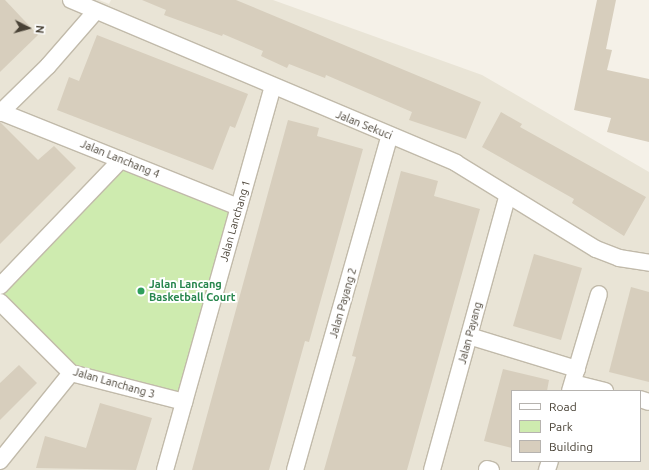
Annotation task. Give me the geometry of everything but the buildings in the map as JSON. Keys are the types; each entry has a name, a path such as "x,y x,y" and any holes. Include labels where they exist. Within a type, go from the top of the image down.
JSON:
{"street":[{"name":"Jalan Sekuci","path":"71,0 95,12 456,163 596,250 620,258 649,263"},
{"path":"0,112 48,66 95,12"},
{"name":"Jalan Lanchang 1","path":"165,470 273,87"},
{"name":"Jalan Lanchang 4","path":"0,112 239,207"},
{"name":"Jalan Payang 2","path":"295,470 390,135"},
{"path":"0,286 121,160"},
{"name":"Jalan Payang","path":"432,470 508,195"},
{"path":"573,381 599,294"},
{"name":"Jalan Lanchang 3","path":"0,302 71,373 184,402"},
{"path":"469,336 573,381 602,390"},
{"path":"0,461 71,373"}],"shaded area":[{"path":"0,0 99,0 109,4 111,0 273,0 482,75 649,172 649,470 0,470"}],"green space":[{"path":"121,160 239,207 184,402 71,373 0,302 0,286"}],"place":[{"name":"Jalan Lancang Basketball Court","path":"141,291"}]}
